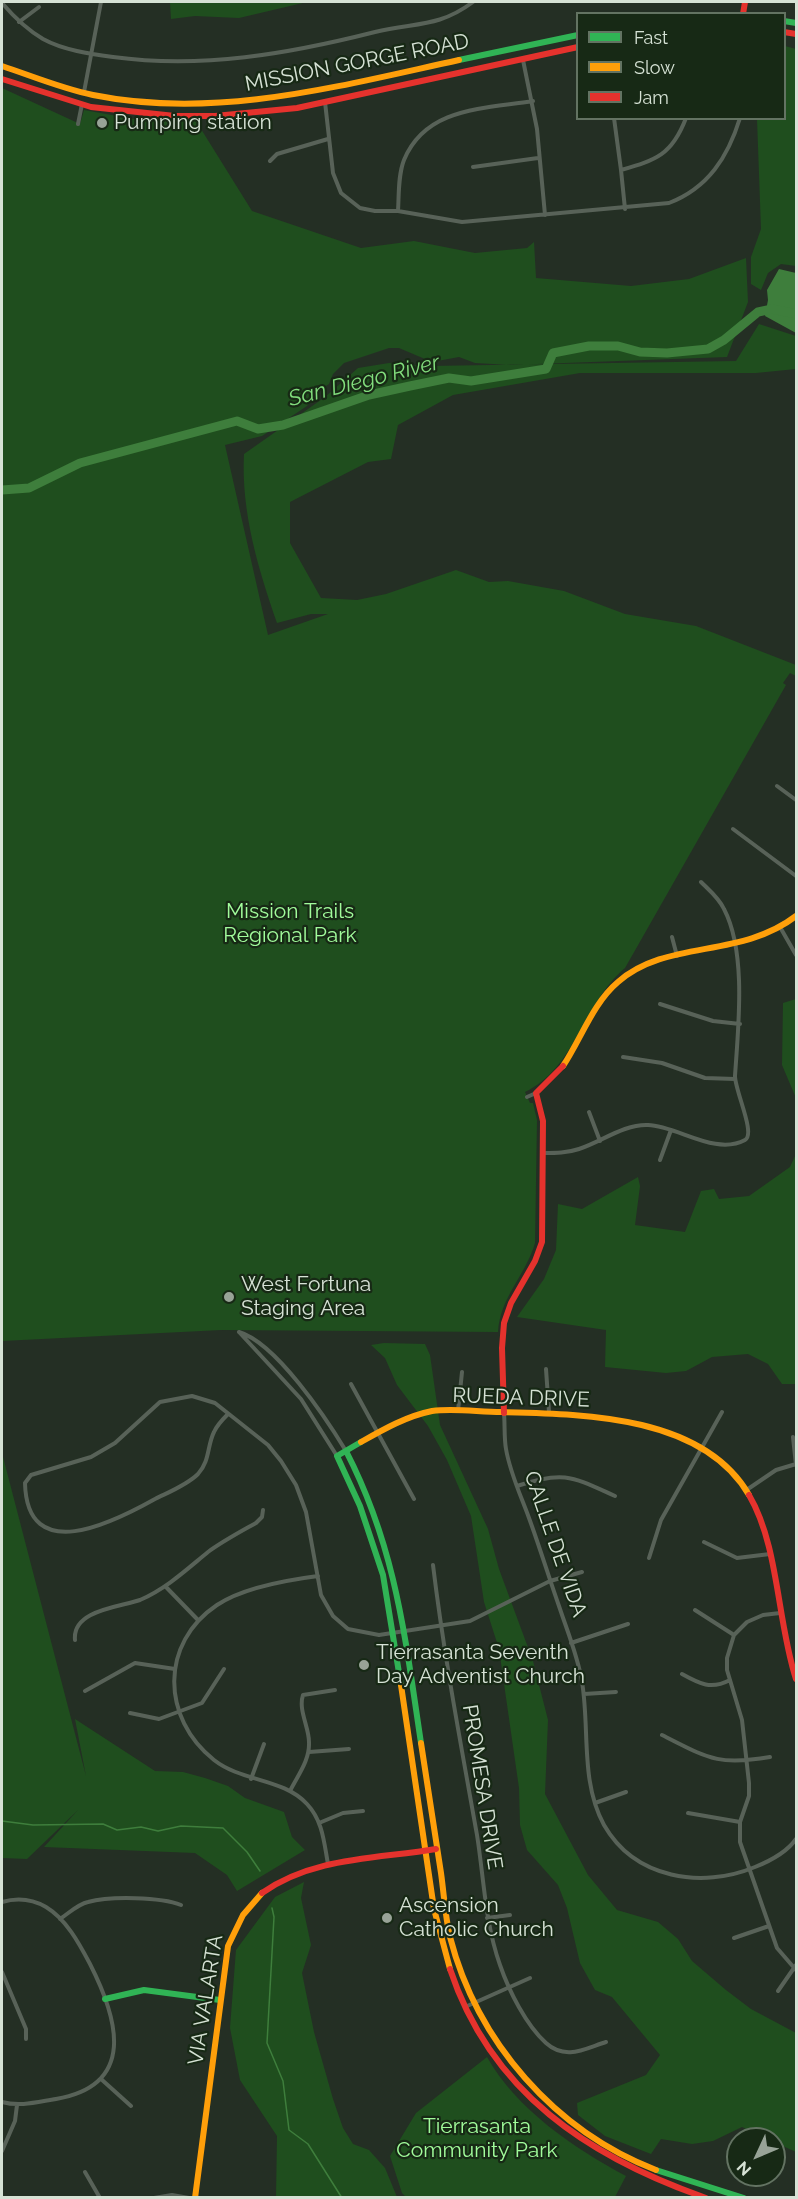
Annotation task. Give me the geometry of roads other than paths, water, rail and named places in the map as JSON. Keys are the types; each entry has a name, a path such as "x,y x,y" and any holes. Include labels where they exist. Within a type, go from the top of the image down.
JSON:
{"main road":[{"name":"MISSION GORGE ROAD","path":"2,66 84,92 175,104 257,101 324,90 576,35"},
{"name":"MISSION GORGE ROAD","path":"2,79 82,104 165,115 215,116 261,113 325,102 576,47"},
{"path":"536,1093 552,1083 563,1070 613,987 633,969 648,963 734,945 780,927 796,916"},
{"name":"CALLE DE VIDA","path":"504,1413 505,1323 514,1297 538,1260 542,1242 543,1121 536,1093"},
{"name":"RUEDA DRIVE","path":"337,1456 379,1432 416,1415 433,1411 582,1414 672,1434 702,1447 726,1464 748,1489 762,1516 771,1554 788,1655 796,1679"},
{"path":"346,1451 370,1502 389,1553 450,1935 459,1972 473,2004 495,2043 534,2090"},
{"path":"337,1456 361,1506 379,1556 441,1942 464,2008 487,2048 517,2086 558,2124 608,2158 637,2174 706,2198"},
{"name":"VIA VALARTA","path":"195,2198 228,1946 238,1920 249,1905 272,1883 292,1872 436,1849"},
{"path":"105,1999 144,1990 220,2000"},
{"path":"517,2086 526,2085 534,2090 579,2127 641,2164 744,2198"}],"street":[{"path":"84,92 101,2"},
{"path":"2,3 20,22 45,40 92,54 147,62 256,58 310,48 400,26 441,21 473,2"},
{"path":"20,22 39,7"},
{"path":"523,59 532,101 545,215"},
{"path":"398,211 404,161 415,140 430,125 453,114 532,101"},
{"path":"325,102 333,173 341,193 360,208 375,211 398,211 462,222 625,209 669,203 695,191 720,163 733,141 739,120"},
{"path":"78,124 82,104"},
{"path":"614,120 625,209"},
{"path":"621,170 655,160 668,151 680,135 685,120"},
{"path":"270,161 277,153 328,139"},
{"path":"473,167 538,158"},
{"path":"777,786 796,800"},
{"path":"733,829 796,876"},
{"path":"543,1153 571,1151 645,1125 718,1144 745,1140 749,1136 750,1129 738,1099 735,1079 740,1024 734,945 724,908 701,882"},
{"path":"780,927 796,955"},
{"path":"672,937 677,957"},
{"path":"660,1004 712,1020 740,1024"},
{"path":"623,1057 662,1063 705,1078 735,1079"},
{"path":"527,1097 536,1093"},
{"path":"589,1112 600,1141"},
{"path":"660,1160 671,1130"},
{"path":"337,1456 301,1399 239,1332 250,1336 292,1376 346,1451"},
{"path":"546,1369 549,1412"},
{"path":"458,1411 462,1372"},
{"path":"351,1384 414,1499"},
{"path":"228,1414 213,1433 207,1459 197,1475 128,1514 67,1532 48,1529 30,1513 25,1489 26,1479 31,1475 72,1465 92,1457 115,1443 160,1402 192,1396 215,1403 267,1445 296,1485 306,1512 326,1605 333,1616 348,1629 366,1634 393,1633 470,1621 550,1581 582,1572"},
{"path":"649,1558 661,1520 722,1412"},
{"name":"CALLE DE VIDA","path":"504,1413 506,1449 571,1644 584,1694 590,1783 595,1803 605,1826 619,1844 656,1870 678,1877 704,1880 749,1869 788,1849 796,1839"},
{"path":"748,1489 776,1470 796,1464 793,1437"},
{"path":"517,1486 540,1478 564,1476 577,1479 615,1496"},
{"path":"75,1640 76,1630 84,1620 109,1608 137,1601 166,1587 209,1552 256,1523 262,1517 263,1510"},
{"path":"704,1542 737,1558 771,1554"},
{"name":"PROMESA DRIVE","path":"433,1565 440,1626 478,1843 487,1918 509,1986 530,2022 547,2043 557,2049 577,2053 606,2042"},
{"path":"318,1576 273,1583 224,1601 198,1620 183,1641 175,1669 174,1690 179,1712 191,1735 207,1754 228,1769 290,1791 307,1804 319,1822 328,1865"},
{"path":"166,1587 198,1620"},
{"path":"695,1610 734,1635"},
{"path":"778,1991 796,1968 777,1948 740,1842 740,1822 749,1796 747,1761 742,1720 730,1680 727,1658 734,1635 747,1622 763,1615 781,1613"},
{"path":"571,1644 628,1624"},
{"path":"788,1655 796,1653"},
{"path":"85,1692 135,1663 175,1669"},
{"path":"130,1713 159,1719 202,1703 224,1669"},
{"path":"682,1674 707,1687 720,1685 730,1680"},
{"path":"290,1791 309,1752 309,1740 301,1702 303,1695 335,1690"},
{"path":"584,1694 616,1692"},
{"path":"662,1735 707,1757 726,1762 770,1757"},
{"path":"251,1779 264,1744"},
{"path":"309,1752 349,1749"},
{"path":"595,1803 626,1792"},
{"path":"319,1822 344,1813 363,1811"},
{"path":"688,1813 740,1822"},
{"path":"2,1902 16,1900 34,1902 60,1919 81,1947 105,1999 115,2030 115,2044 110,2063 101,2079 76,2096 17,2105 2,2102"},
{"path":"60,1919 86,1902 99,1900 169,1900 181,1905"},
{"path":"487,1918 510,1915"},
{"path":"734,1938 769,1926"},
{"path":"2,1972 26,2029 26,2039"},
{"path":"464,2008 530,1978"},
{"path":"101,2079 131,2106"},
{"path":"2,2151 15,2121 17,2105"},
{"path":"85,2172 100,2198"},
{"path":"154,2198 172,2195 189,2198"}],"waterway":[{"name":"San Diego River","path":"2,490 29,488 80,463 237,421 258,429 283,425 369,395 410,386 449,378 471,381 546,369 553,353 589,346 618,346 640,352 667,353 708,349 724,340 758,312 772,309 796,314"},
{"path":"2,1821 33,1825 103,1824 117,1830 141,1827 158,1831 181,1826 223,1828 247,1852 260,1871"},
{"path":"272,1908 274,1917 267,2043 283,2081 289,2130 308,2144 342,2198"}],"place":[{"name":"Pumping station","path":"102,123"},
{"name":"West Fortuna Staging Area","path":"229,1297"},
{"name":"Tierrasanta Seventh Day Adventist Church","path":"364,1665"},
{"name":"Ascension Catholic Church","path":"387,1918"}],"park label":[{"name":"Mission Trails Regional Park","path":"290,924"},
{"name":"Tierrasanta Community Park","path":"477,2139"}]}
